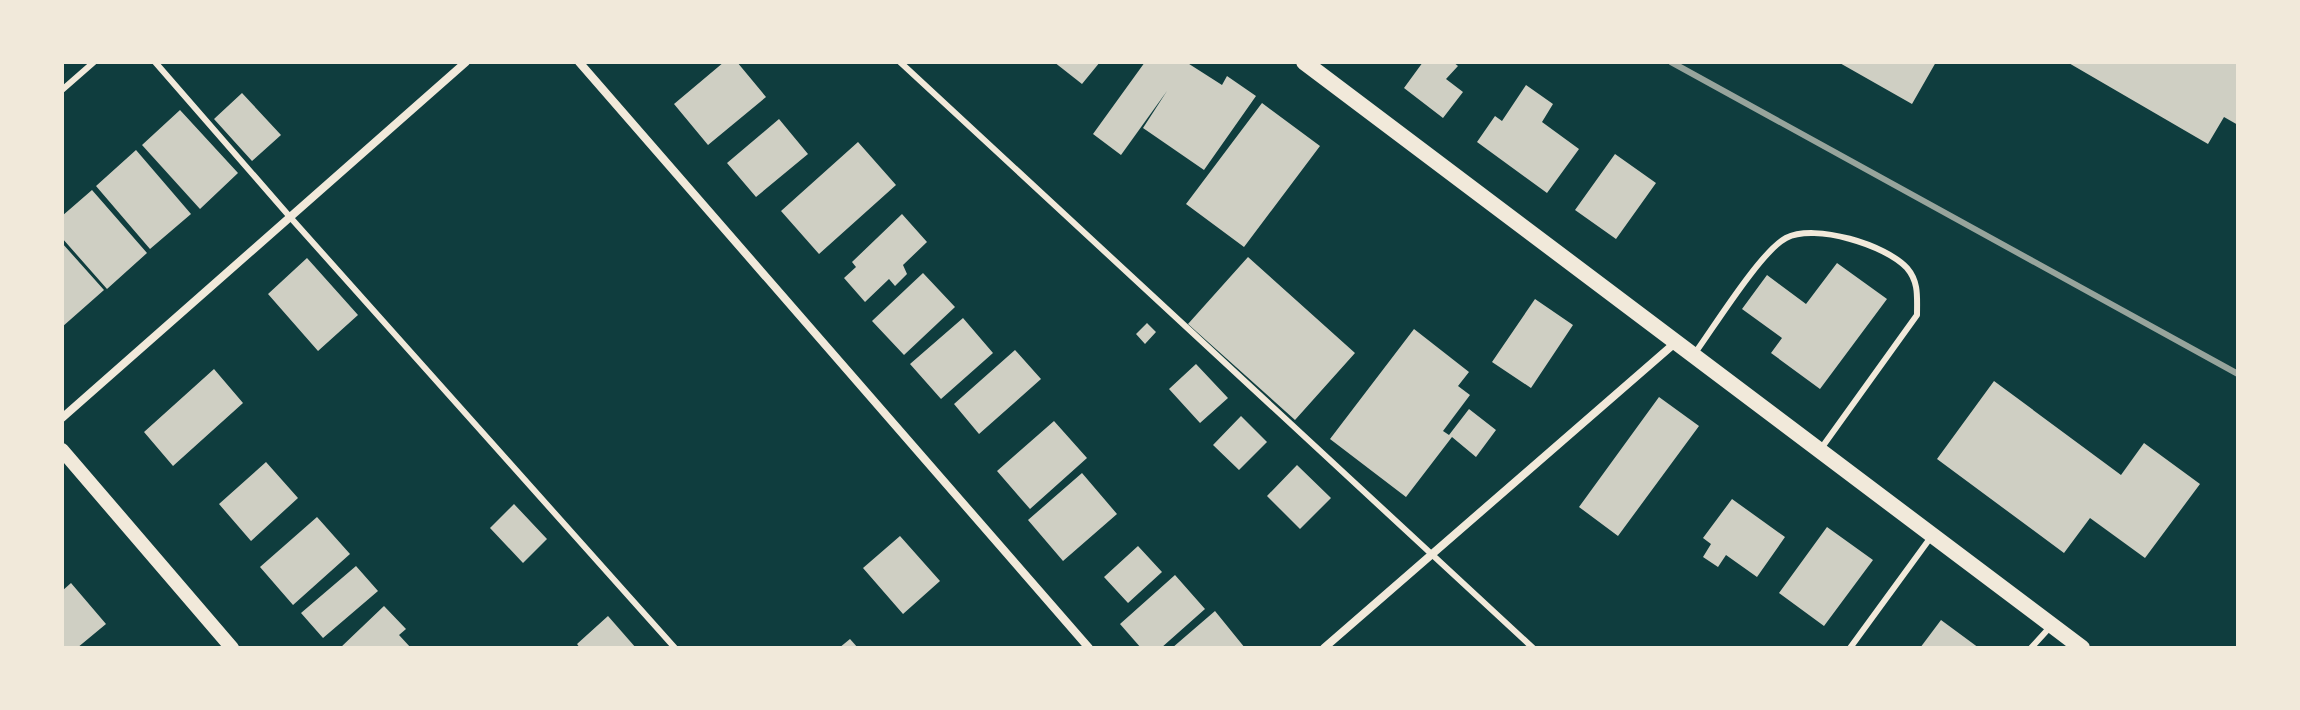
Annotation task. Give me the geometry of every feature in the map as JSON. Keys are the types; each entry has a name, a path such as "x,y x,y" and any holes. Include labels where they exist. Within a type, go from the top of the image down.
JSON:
{"main road":[{"path":"1304,62 2082,648"}],"street":[{"path":"62,418 466,62"},
{"path":"579,62 1089,648"},
{"path":"1324,648 1676,342"},
{"path":"62,450 232,648"}],"lane":[{"path":"62,90 94,62"},
{"path":"155,62 675,648"},
{"path":"900,62 1533,648"},
{"path":"1694,355 1759,264 1786,238 1812,233 1854,239 1891,256 1907,269 1917,287 1917,315 1820,450"},
{"path":"1850,648 1933,535"},
{"path":"2031,648 2051,626"}],"building":[{"path":"724,62 737,62 766,97 708,145 674,104"},
{"path":"1054,62 1100,62 1082,84"},
{"path":"1145,62 1186,62 1222,85 1227,76 1256,96 1204,170 1143,128 1167,91 1121,155 1093,134"},
{"path":"1423,62 1453,62 1458,66 1446,79 1463,92 1443,118 1404,88"},
{"path":"1838,62 1936,62 1912,104"},
{"path":"2067,62 2238,62 2238,125 2224,117 2208,144"},
{"path":"1526,85 1553,104 1542,122 1579,149 1547,193 1477,142 1495,116 1502,121"},
{"path":"242,93 281,135 252,161 214,119"},
{"path":"1262,103 1320,146 1244,247 1186,204"},
{"path":"180,110 238,173 200,209 142,145"},
{"path":"779,119 808,154 756,197 727,163"},
{"path":"858,142 896,185 819,254 781,211"},
{"path":"136,150 191,214 150,249 96,186"},
{"path":"1615,154 1656,183 1616,239 1575,210"},
{"path":"92,190 147,253 107,289 62,238 62,216"},
{"path":"902,214 927,242 903,265 907,274 895,286 889,279 865,302 844,278 856,267 852,262"},
{"path":"62,243 104,290 62,327"},
{"path":"1248,257 1355,353 1295,420 1188,324"},
{"path":"307,258 358,315 318,351 268,294"},
{"path":"1837,263 1887,299 1820,389 1771,353 1782,338 1742,309 1767,275 1806,304"},
{"path":"923,273 955,307 904,355 872,321"},
{"path":"1535,299 1573,325 1531,388 1492,362"},
{"path":"963,318 993,353 941,399 910,364"},
{"path":"1147,323 1156,332 1145,344 1136,334"},
{"path":"1414,329 1469,372 1458,386 1470,395 1443,431 1449,435 1469,409 1496,430 1476,457 1452,437 1406,497 1330,439"},
{"path":"1015,350 1041,379 979,434 954,404"},
{"path":"1196,364 1228,398 1200,423 1169,389"},
{"path":"214,369 243,403 173,466 144,432"},
{"path":"1994,381 2121,475 2144,443 2200,484 2145,558 2090,518 2064,553 1937,459"},
{"path":"1659,397 1699,426 1618,536 1579,507"},
{"path":"1241,416 1267,442 1239,470 1213,445"},
{"path":"1054,421 1087,458 1030,509 997,471"},
{"path":"266,462 298,498 251,541 219,504"},
{"path":"1297,465 1331,498 1300,529 1267,496"},
{"path":"1082,473 1117,514 1063,561 1028,520"},
{"path":"1732,499 1785,537 1757,577 1726,555 1718,567 1703,557 1711,544 1703,538"},
{"path":"514,504 547,539 523,563 490,528"},
{"path":"317,517 350,554 293,605 260,567"},
{"path":"1827,527 1873,560 1824,626 1779,593"},
{"path":"900,536 940,581 903,614 863,568"},
{"path":"1138,546 1162,572 1128,603 1104,577"},
{"path":"356,566 378,591 323,638 301,613"},
{"path":"1175,575 1205,609 1161,648 1141,648 1120,624"},
{"path":"71,583 106,624 77,648 62,648 62,591"},
{"path":"384,606 406,629 399,635 411,648 340,648"},
{"path":"1215,611 1245,648 1172,648"},
{"path":"608,616 636,648 580,648 577,644"},
{"path":"1941,620 1979,648 1920,648"},
{"path":"850,639 858,648 839,648"}],"railway":[{"path":"1671,62 2238,374"}]}
